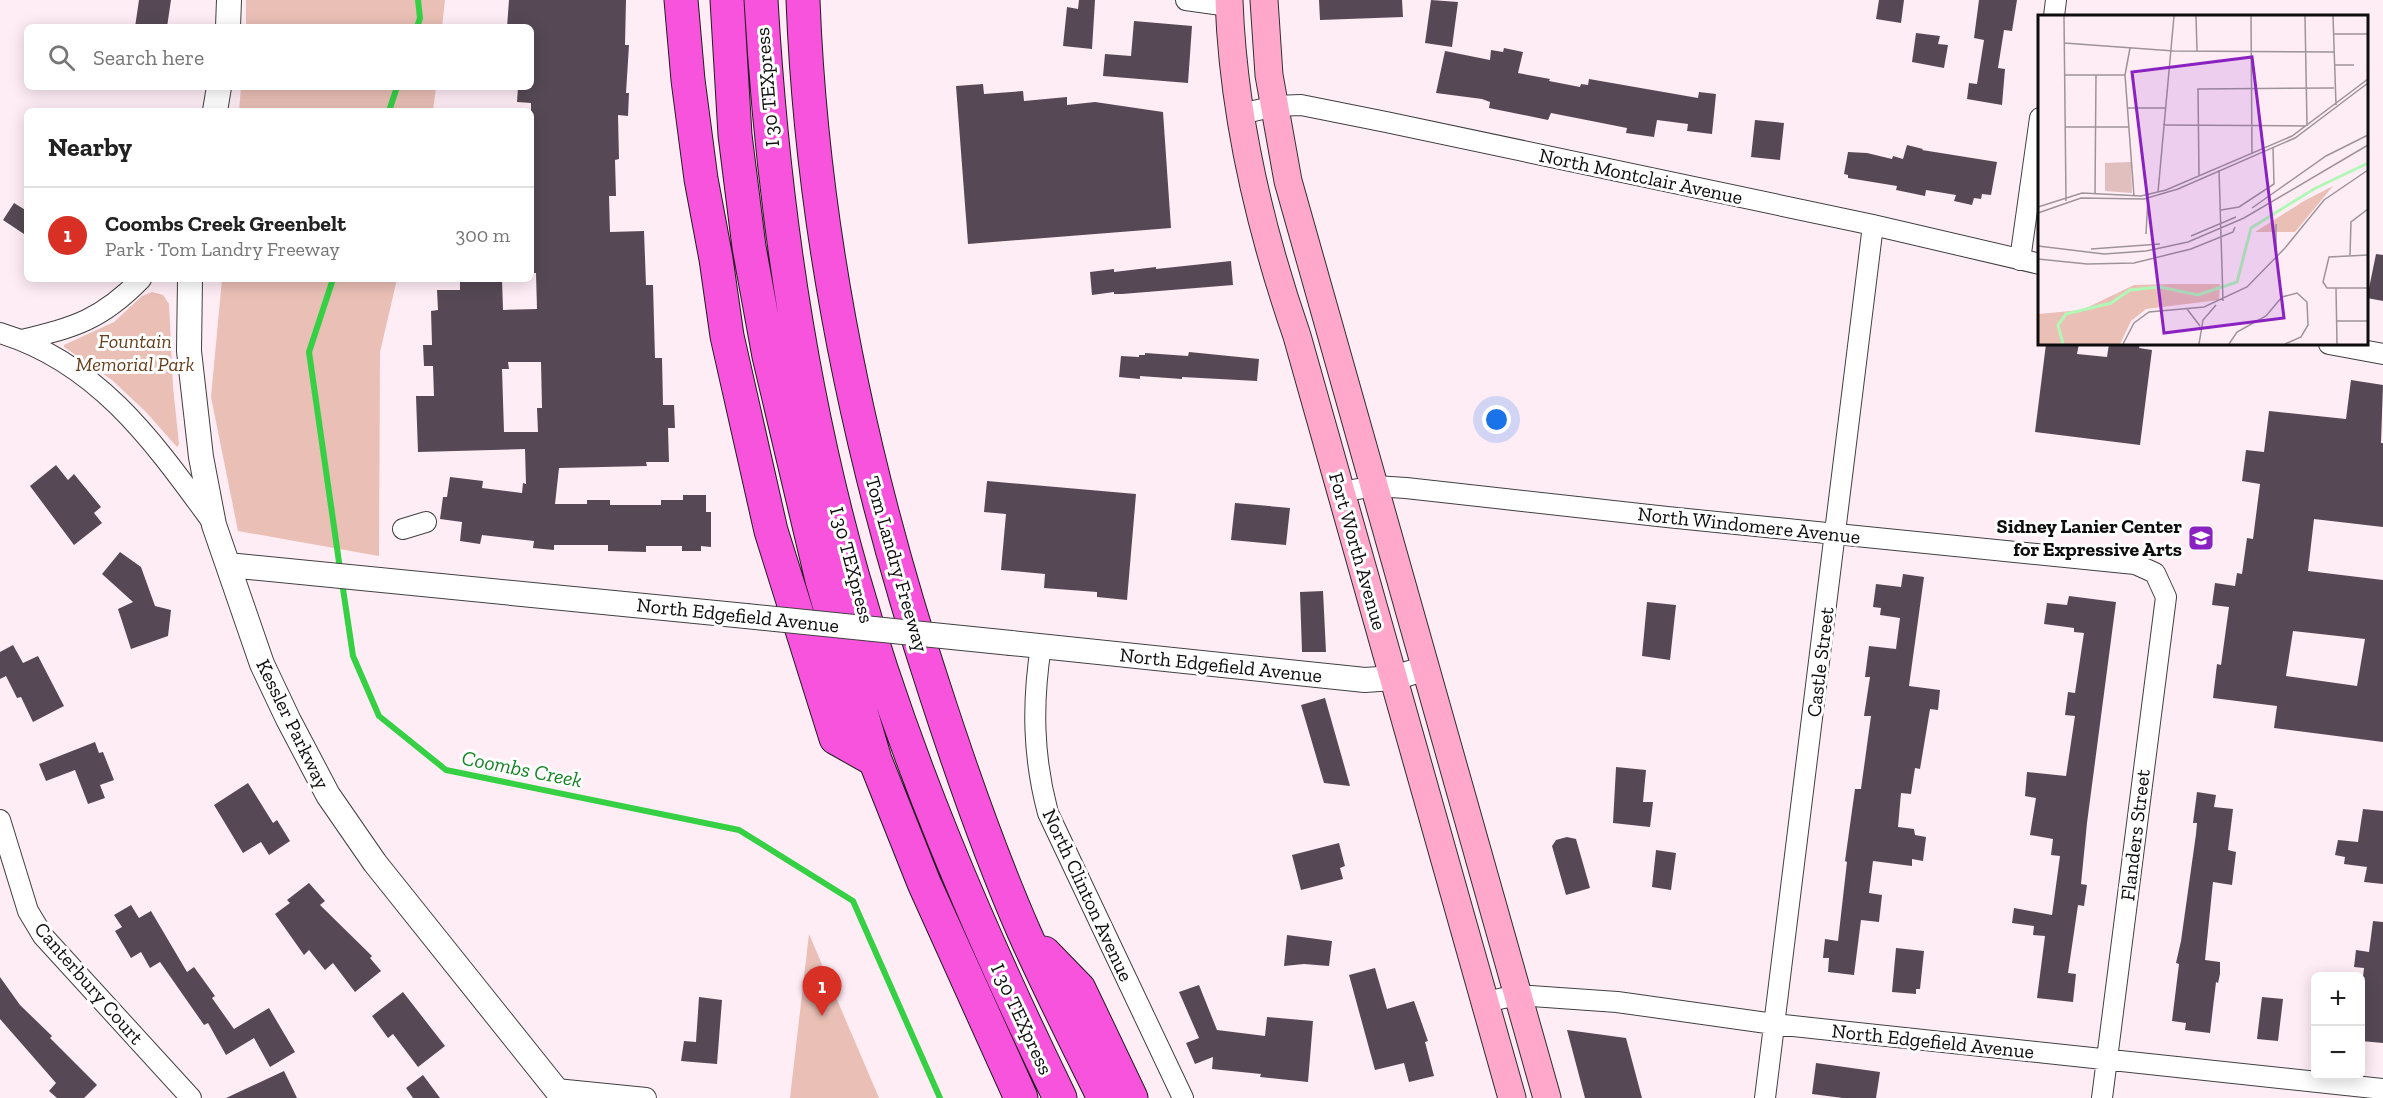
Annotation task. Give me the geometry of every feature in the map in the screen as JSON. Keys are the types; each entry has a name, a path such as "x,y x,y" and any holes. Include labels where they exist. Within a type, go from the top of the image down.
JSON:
{"highway":[{"path":"681,0 688,80 701,179 727,336 771,531 836,738 875,760"},
{"path":"727,0 735,135 749,247 769,356 822,580 875,760 924,883 1021,1098"},
{"name":"I 30 TEXpress","path":"761,0 774,170 796,317 821,447 851,573 887,688 946,845 1001,976 1060,1098"},
{"name":"Tom Landry Freeway","path":"803,0 812,127 843,343 866,450 893,558 959,766 1024,932 1104,1098"},
{"path":"1024,932 1079,989 1131,1098"}],"main road":[{"name":"Fort Worth Avenue","path":"1264,0 1269,75 1288,181 1547,1098"},
{"name":"Fort Worth Avenue","path":"1229,3 1233,64 1240,114 1281,290 1297,336 1512,1098"},
{"path":"1281,290 1315,280"}],"street":[{"path":"228,24 230,0"},
{"path":"1186,0 1229,3"},
{"path":"2054,15 2056,0"},
{"path":"216,108 218,90"},
{"name":"North Montclair Avenue","path":"1240,114 1275,106 1301,105 1873,225 2038,264"},
{"path":"2020,260 2038,132"},
{"name":"Castle Street","path":"1765,1098 1873,225"},
{"path":"22,339 89,321 109,309 138,282"},
{"name":"Kessler Parkway","path":"190,282 189,351 192,395 201,457 214,525 262,664 328,795 375,862 560,1093"},
{"path":"0,333 22,339 74,369 118,404 147,435 214,525"},
{"path":"2334,345 2383,354"},
{"name":"North Windomere Avenue","path":"1341,492 1375,486 2135,564 2155,573"},
{"path":"404,529 426,522"},
{"name":"North Edgefield Avenue","path":"228,565 1365,680 1394,678 1426,668"},
{"name":"Flanders Street","path":"2102,1098 2166,597 2155,573"},
{"name":"North Clinton Avenue","path":"1041,646 1035,684 1034,739 1039,780 1048,813 1183,1098"},
{"name":"Canterbury Court","path":"0,819 28,911 43,936 191,1098"},
{"name":"North Edgefield Avenue","path":"1485,1002 1518,995 1617,1002 1774,1024 2383,1089"},
{"path":"560,1093 646,1098"}],"green space":[{"path":"246,0 445,0 442,24 246,24"},
{"path":"241,90 436,90 433,108 239,108"},
{"path":"222,282 396,282 380,352 379,556 238,531 211,397"},
{"name":"Fountain Memorial Park","path":"152,292 163,295 169,304 173,387 179,444 177,447 146,412 112,380 64,347 114,322 142,296"},
{"path":"809,934 879,1098 790,1098"}],"building":[{"path":"139,0 171,0 167,24 135,24"},
{"path":"509,0 626,0 625,45 629,45 626,93 629,93 628,116 618,115 619,159 615,160 616,196 609,196 610,232 644,231 646,285 653,285 655,358 662,358 663,405 674,405 675,428 668,428 669,462 646,462 647,466 559,468 555,504 587,504 587,500 610,500 610,505 661,505 661,500 683,500 683,495 706,495 706,512 711,512 711,547 701,546 701,551 682,551 682,546 646,546 646,552 608,551 608,545 554,545 554,550 533,548 534,541 482,535 480,544 460,541 462,522 440,519 443,497 447,497 450,477 483,481 482,488 522,493 523,483 526,484 525,449 418,452 416,396 434,396 433,366 424,366 423,345 432,345 431,311 438,310 437,290 460,290 460,282 502,282 503,310 537,309 536,273 534,273 534,108 531,108 531,103 517,102 518,90 534,90 534,24 507,24","holes":["508,362 541,362 542,408 537,408 538,432 504,432 502,369 509,369"]},
{"path":"1079,0 1095,0 1092,49 1063,46 1067,7 1078,9"},
{"path":"1319,0 1402,0 1403,17 1320,20"},
{"path":"1431,0 1458,2 1452,47 1425,43"},
{"path":"1879,0 1904,0 1901,23 1876,19"},
{"path":"1979,0 2017,0 2012,31 2004,30 1998,68 2005,69 2002,105 1967,99 1969,83 1977,84 1984,40 1974,38"},
{"path":"1134,21 1192,26 1188,83 1103,76 1105,54 1131,56"},
{"path":"1916,33 1940,36 1938,44 1948,45 1944,68 1912,62"},
{"path":"1504,48 1523,52 1518,73 1550,79 1549,81 1580,87 1581,84 1588,85 1589,79 1698,98 1699,92 1716,94 1712,134 1687,131 1688,124 1657,120 1654,137 1626,133 1627,128 1551,113 1548,120 1489,108 1490,102 1482,99 1436,93 1445,51 1490,60 1491,50 1503,52"},
{"path":"983,84 984,94 1023,91 1024,101 1067,97 1067,105 1095,102 1163,112 1171,228 968,244 956,86"},
{"path":"1755,120 1784,123 1780,160 1751,157"},
{"path":"1907,145 1922,150 1997,162 1991,195 1982,194 1981,199 1974,198 1972,205 1954,201 1956,195 1926,190 1925,196 1896,190 1897,186 1848,178 1848,175 1844,174 1848,152 1903,159"},
{"path":"14,203 24,209 24,234 3,220"},
{"path":"2376,254 2383,255 2383,301 2368,298"},
{"path":"1231,261 1233,285 1092,295 1090,272 1114,269 1114,272 1156,267 1156,269"},
{"path":"2046,345 2079,345 2077,354 2107,357 2109,345 2140,345 2139,348 2152,350 2140,445 2035,432"},
{"path":"1189,352 1259,359 1257,381 1182,377 1182,379 1140,376 1140,379 1119,377 1121,356 1139,357 1145,353 1188,356"},
{"path":"2351,380 2383,385 2381,443 2383,443 2383,527 2314,519 2308,571 2383,580 2383,742 2274,728 2277,706 2213,698 2217,664 2221,665 2229,607 2212,605 2215,583 2235,586 2237,573 2242,574 2247,538 2253,539 2260,484 2242,481 2246,450 2264,452 2269,411 2346,419","holes":["2293,631 2365,639 2357,686 2286,676"]},
{"path":"56,465 68,480 74,474 101,507 94,513 102,523 74,545 30,486"},
{"path":"987,481 1136,494 1127,600 1097,597 1097,592 1044,588 1045,574 1001,570 1006,514 984,512"},
{"path":"1235,503 1290,508 1286,545 1231,540"},
{"path":"120,552 141,567 155,606 171,610 168,636 131,649 118,609 133,602 102,574"},
{"path":"1903,574 1924,577 1909,686 1940,690 1938,710 1930,709 1920,769 1915,768 1911,794 1901,793 1898,827 1914,829 1915,835 1926,837 1923,861 1912,859 1912,866 1873,861 1869,893 1882,895 1879,922 1861,920 1854,975 1828,972 1829,958 1823,958 1825,939 1838,941 1847,862 1845,861 1855,789 1861,789 1871,716 1864,716 1870,677 1865,677 1869,646 1896,649 1900,618 1880,615 1881,608 1873,607 1876,584 1901,587"},
{"path":"1323,591 1326,652 1302,652 1300,592"},
{"path":"2069,596 2116,602 2087,823 2081,884 2087,885 2084,906 2078,905 2068,973 2076,974 2073,1002 2037,998 2045,936 2033,935 2034,926 2012,923 2014,908 2052,915 2060,856 2051,855 2053,839 2030,835 2036,798 2025,796 2027,772 2066,776 2075,716 2065,715 2068,692 2075,693 2084,633 2074,632 2074,628 2044,624 2047,603 2067,605"},
{"path":"1647,602 1676,605 1670,660 1642,656"},
{"path":"13,645 23,663 38,656 64,706 33,722 21,697 17,698 6,676 0,679 0,652"},
{"path":"1325,698 1350,786 1324,783 1301,705"},
{"path":"95,742 99,753 103,752 114,780 100,785 105,798 88,804 75,770 46,781 39,764"},
{"path":"1616,767 1646,770 1643,802 1653,802 1650,827 1613,823"},
{"path":"248,783 273,823 277,820 290,841 269,855 261,842 243,853 214,805"},
{"path":"2197,792 2216,795 2214,807 2233,809 2228,850 2236,852 2232,885 2213,882 2205,960 2220,962 2220,974 2218,983 2216,982 2210,1033 2185,1030 2186,1023 2172,1021 2179,964 2176,963 2196,834 2197,823 2193,823"},
{"path":"2363,809 2383,811 2383,884 2364,882 2367,867 2344,864 2345,857 2335,855 2338,840 2358,842"},
{"path":"1567,837 1576,839 1590,888 1566,895 1552,846 1556,840"},
{"path":"1339,843 1345,866 1340,868 1343,879 1301,890 1292,855"},
{"path":"1656,850 1676,853 1671,890 1652,887"},
{"path":"309,883 325,901 320,905 372,956 370,958 381,971 355,992 333,963 325,970 309,950 304,955 275,914 290,903 287,900"},
{"path":"131,905 139,918 151,911 187,972 194,967 215,996 212,998 234,1029 269,1008 295,1052 270,1067 254,1038 226,1055 208,1023 204,1025 160,962 150,968 141,952 131,958 115,931 122,927 114,915"},
{"path":"2373,921 2383,922 2383,1043 2365,1041 2365,972 2364,968 2354,967 2356,950 2369,952"},
{"path":"1287,935 1332,941 1329,966 1304,964 1284,966"},
{"path":"1896,948 1924,951 1920,989 1916,989 1916,994 1892,992"},
{"path":"1375,968 1387,1009 1414,1001 1428,1041 1425,1042 1434,1076 1409,1082 1404,1063 1375,1070 1349,975"},
{"path":"0,977 20,1005 97,1085 84,1098 57,1098 49,1091 56,1083 0,1019"},
{"path":"1199,985 1217,1030 1265,1036 1267,1017 1313,1021 1308,1082 1212,1069 1213,1057 1195,1064 1186,1043 1199,1038 1179,992"},
{"path":"403,992 445,1046 418,1067 393,1034 388,1038 372,1016"},
{"path":"699,997 722,1000 717,1064 681,1061 684,1041 696,1042"},
{"path":"2262,997 2283,999 2278,1041 2257,1039"},
{"path":"1567,1030 1626,1038 1642,1098 1585,1098"},
{"path":"1816,1063 1880,1072 1876,1098 1843,1098 1812,1094"},
{"path":"284,1071 297,1098 226,1098"},
{"path":"423,1075 440,1098 413,1098 406,1088"}],"waterway":[{"name":"Coombs Creek","path":"418,0 420,18 418,24"},
{"name":"Coombs Creek","path":"390,108 396,90"},
{"name":"Coombs Creek","path":"332,282 309,352 340,569"},
{"name":"Coombs Creek","path":"342,582 353,656 379,716 446,770 739,830 853,901 940,1098"}],"place":[{"name":"Sidney Lanier Center for Expressive Arts","path":"2201,538"},
{"name":"Coombs Creek Greenbelt","path":"822,1016"}]}
